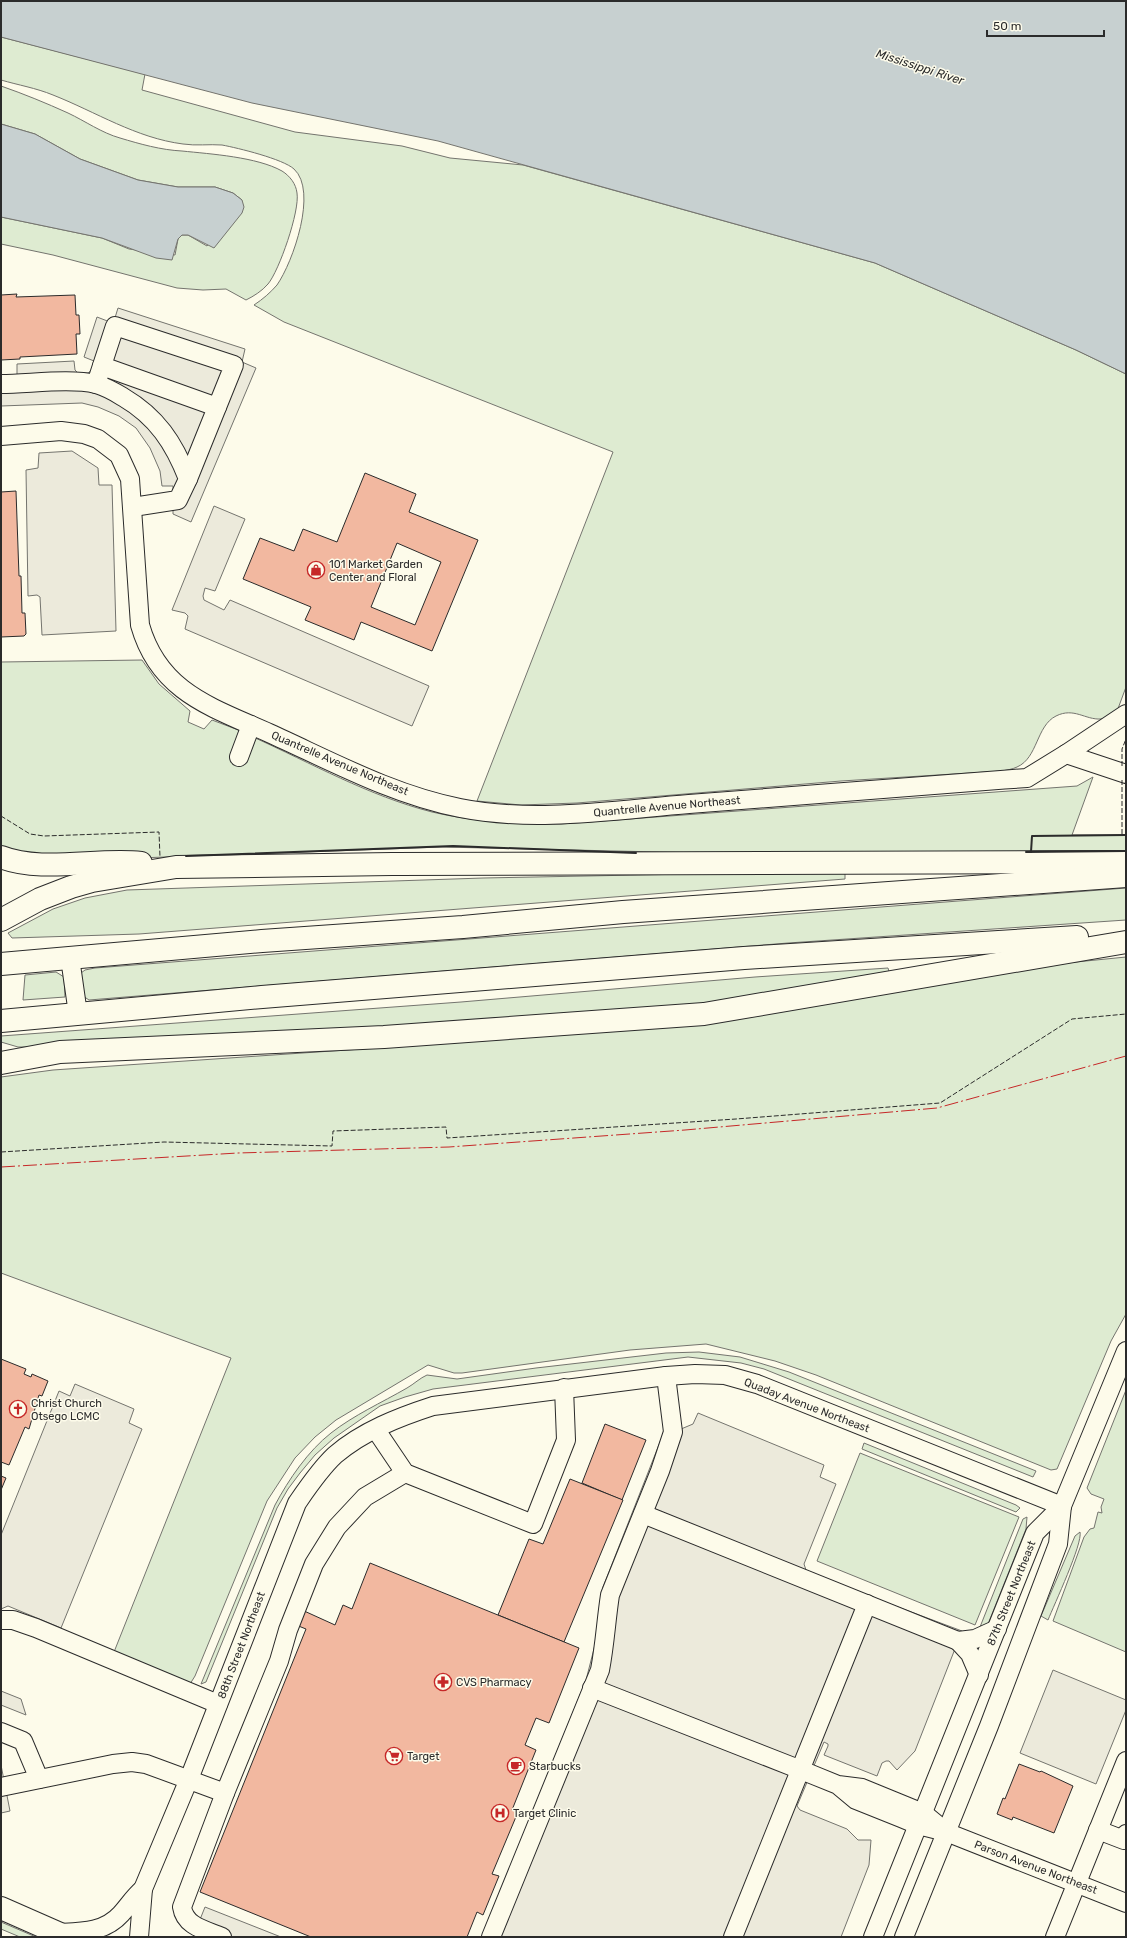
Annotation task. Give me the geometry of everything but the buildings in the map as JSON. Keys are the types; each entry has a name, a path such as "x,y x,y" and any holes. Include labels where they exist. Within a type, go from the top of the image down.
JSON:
{"main road":[{"path":"1,857 13,861 37,863 134,862 176,867 408,864 1126,862"},
{"path":"1,920 40,899 71,887 92,881 176,867"},
{"path":"1,964 262,941 463,927 623,912 1126,876"},
{"path":"11,1020 270,996 744,958 1126,934"},
{"path":"1,1049 60,1052 384,1036 704,1014 1126,942"},
{"path":"1,1064 60,1052"},
{"path":"1,1908 62,1935"}],"street":[{"path":"96,384 115,326 234,365 178,500 133,507"},
{"path":"102,366 217,407"},
{"path":"1,384 73,382 96,384 113,391 139,406 157,423 179,456 188,479"},
{"name":"Quantrelle Avenue Northeast","path":"1,436 61,432 84,434 98,439 119,455 130,479 140,625 145,643 152,656 172,682 186,693 251,725 382,784 418,797 462,808 502,814 583,813 1027,778 1126,714"},
{"path":"239,757 251,725"},
{"path":"1066,754 1126,774"},
{"path":"70,958 78,1014"},
{"path":"904,1937 989,1726 1058,1544 1062,1506 1126,1350"},
{"name":"Quaday Avenue Northeast","path":"376,1430 404,1416 433,1406 666,1376 695,1374 726,1375 757,1384 1062,1506"},
{"path":"492,1937 600,1670 606,1644 607,1612 610,1596 643,1514 673,1432 666,1376"},
{"path":"376,1430 405,1473 533,1524 566,1440 564,1388"},
{"name":"88th Street Northeast","path":"140,1937 143,1888 189,1779 297,1503 312,1481 334,1456 358,1438 376,1430"},
{"path":"222,1937 194,1926 183,1915 182,1907 225,1793 280,1661 288,1630 314,1564 337,1527 365,1497 405,1473"},
{"name":"87th Street Northeast","path":"872,1937 1036,1532 1062,1506"},
{"path":"643,1514 958,1641 970,1654 979,1675"},
{"path":"733,1937 867,1604"},
{"path":"1,1620 13,1620 36,1628 218,1704"},
{"path":"958,1641 975,1639 997,1629"},
{"name":"Parson Avenue Northeast","path":"592,1688 838,1785 862,1788 946,1832 1126,1902"},
{"path":"1,1732 23,1741 39,1779"},
{"path":"1055,1937 1126,1761"},
{"path":"1,1787 132,1762 146,1764 225,1793"},
{"path":"1098,1830 1124,1840 1126,1834"},
{"name":"88th Street Northeast","path":"62,1935 98,1929 111,1923 143,1888"}],"green space":[{"path":"1,37 145,74 142,90 295,132 402,146 450,158 523,165 875,263 1076,350 1126,374 1126,687 1116,714 1101,719 1090,718 1074,713 1056,716 1044,727 1033,750 1024,763 1015,768 1002,771 841,781 577,803 521,805 477,801 613,452 284,322 254,305 277,285 290,260 296,244 303,209 304,193 301,179 294,169 280,161 229,146 183,144 149,136 116,124 69,102 34,88 1,80"},
{"path":"1,86 60,109 113,136 166,149 247,159 272,166 285,173 292,180 295,186 297,202 288,240 278,267 268,284 258,293 246,300 226,289 203,290 177,288 53,255 1,244 1,217 102,238 129,249 175,255 178,239 182,235 188,235 207,246 242,200 233,193 215,187 178,187 138,180 80,159 35,134 1,124"},
{"path":"142,660 159,684 190,711 188,722 204,729 212,720 241,731 230,757 244,762 253,737 363,788 432,812 496,822 561,824 1077,786 1093,777 1072,835 1126,835 1126,851 1003,853 703,853 442,847 83,860 1,850 1,662"},
{"path":"845,871 845,879 139,934 12,938 8,933 53,909 85,898 127,890 483,878"},
{"path":"1126,888 1126,920 788,943 89,1000 83,996 81,973 85,970 95,968"},
{"path":"1126,957 1126,1314 1111,1341 1057,1469 1051,1470 816,1375 775,1361 706,1344 630,1350 462,1373 454,1373 428,1365 336,1420 315,1437 295,1458 267,1501 195,1676 190,1684 114,1652 231,1358 1,1273 1,1077 53,1070 523,1038 996,970"},
{"path":"888,968 890,975 787,995 580,1019 42,1047 18,1047 1,1042 1,1036 461,1002 755,977"},
{"path":"56,972 64,977 65,997 23,1000 25,975"},
{"path":"699,1352 740,1357 789,1372 1036,1471 1033,1477 764,1369 741,1363 688,1357 433,1389 380,1406 334,1438 315,1455 300,1473 288,1489 277,1508 206,1682 201,1684 275,1505 286,1485 307,1457 323,1440 358,1415 407,1388 427,1375 457,1379 666,1353"},
{"path":"1126,1390 1126,1652 1053,1621 1084,1537 1090,1529 1094,1528 1098,1512 1102,1513 1101,1507 1104,1499 1091,1494 1087,1488"},
{"path":"864,1443 1016,1505 1020,1508 1016,1512 862,1449"},
{"path":"860,1453 1019,1517 975,1625 817,1561"},
{"path":"1027,1517 1026,1529 986,1629 980,1627 1023,1519"},
{"path":"1080,1532 1080,1538 1073,1561 1048,1620 1041,1616 1075,1536"},
{"path":"1,1922 36,1937 20,1937 1,1929"}],"shaded area":[{"path":"118,308 245,349 242,362 256,368 191,522 173,514 173,486 162,486 160,471 150,448 136,428 119,416 98,407 82,403 1,406 1,377 17,375 17,364 74,361 75,370 78,373 88,373 92,370 94,361 84,357 97,317 110,322 114,321"},
{"path":"72,451 98,468 99,485 112,485 116,631 42,635 40,597 37,595 28,596 26,470 38,468 39,453"},
{"path":"214,506 245,519 215,591 205,588 203,596 204,600 224,610 230,600 429,686 412,726 185,629 188,616 185,613 172,610"},
{"path":"75,1384 134,1409 129,1423 142,1429 61,1628 8,1606 1,1609 1,1535 59,1391 70,1396"},
{"path":"698,1413 824,1465 820,1477 836,1484 804,1564 807,1573 962,1631 915,1751 897,1770 889,1761 882,1763 877,1776 824,1755 828,1744 824,1742 797,1806 800,1810 847,1829 858,1840 871,1840 869,1865 841,1937 482,1937 586,1680 597,1637 603,1587 662,1437 693,1424"},
{"path":"1053,1670 1126,1700 1126,1710 1096,1784 1020,1753"},
{"path":"1,1691 21,1699 26,1715 1,1705"},
{"path":"1,1765 10,1811 1,1813"},
{"path":"205,1907 281,1937 193,1937"}],"water":[{"name":"Mississippi River","path":"1,1 1126,1 1126,374 1076,350 875,263 438,141 252,103 1,37"},
{"path":"1,124 35,134 80,159 138,180 178,187 215,187 233,193 242,200 244,207 242,213 214,248 188,235 182,235 178,239 172,260 156,258 102,238 1,217"}],"fence":[{"path":"1122,766 1122,749 1126,739"},
{"path":"1122,780 1122,835"},
{"path":"1,816 30,834 44,836 159,832 160,857"},
{"path":"1,1152 164,1142 332,1146 333,1131 446,1127 447,1138 736,1119 940,1103 1072,1019 1126,1014"}],"wall":[{"path":"1031,852 1032,836 1126,835"},
{"path":"186,856 453,846 636,853"},
{"path":"1026,852 1126,851"}],"power":[{"path":"1,1167 238,1153 449,1147 685,1130 937,1108 1126,1056"}],"place":[{"name":"101 Market Garden Center and Floral","path":"316,570"},
{"name":"Christ Church Otsego LCMC","path":"18,1409"},
{"name":"CVS Pharmacy","path":"443,1682"},
{"name":"Target","path":"394,1756"},
{"name":"Starbucks","path":"516,1766"},
{"name":"Target Clinic","path":"500,1813"}]}
